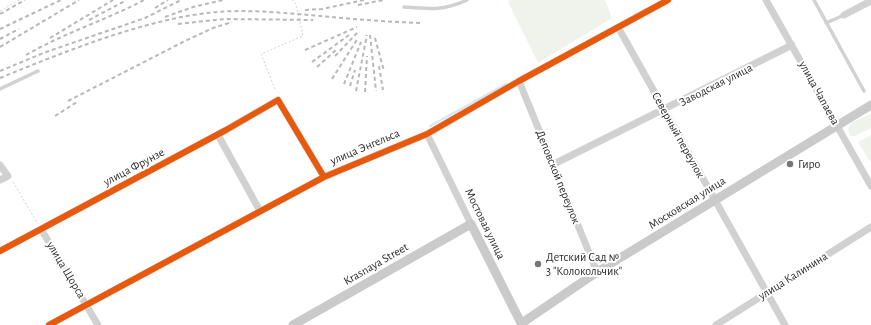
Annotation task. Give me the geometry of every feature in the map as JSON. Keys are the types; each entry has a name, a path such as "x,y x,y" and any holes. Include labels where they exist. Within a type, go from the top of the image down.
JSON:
{"main road":[{"name":"Московская улица","path":"521,324 597,272 871,105"},
{"name":"Мостовая улица","path":"471,224 521,324"},
{"name":"Krasnaya Street","path":"293,325 471,224"}],"street":[{"name":"улица Энгельса","path":"49,325 324,176 427,134 518,81 668,0"},
{"name":"улица Чапаева","path":"766,0 871,186"},
{"path":"844,15 871,1"},
{"name":"Северный переулок","path":"618,28 785,325"},
{"name":"Заводская улица","path":"552,165 664,111 792,45"},
{"name":"Деповской переулок","path":"518,81 597,272"},
{"name":"улица Фрунзе","path":"0,251 218,135 278,100 324,176"},
{"name":"Мостовая улица","path":"427,134 471,224"},
{"path":"218,135 260,211"},
{"path":"0,165 8,176 0,180"},
{"name":"улица Калинина","path":"716,325 871,227"},
{"name":"улица Щорса","path":"41,229 98,325"}],"lane":[{"path":"404,7 441,9 455,6 467,0"},
{"path":"814,0 864,91"},
{"path":"826,23 844,15"},
{"path":"0,89 38,71"}],"path":[{"path":"0,11 19,0"},
{"path":"275,89 261,54 303,36 296,4 292,0"}],"shaded area":[{"path":"510,0 605,0 612,18 538,63 508,2"},
{"path":"871,114 871,128 855,136 850,136 848,128 853,122"},
{"path":"871,135 871,163 858,142"}],"waterway":[{"path":"430,126 506,84"}],"railway":[{"path":"0,14 25,0"},
{"path":"0,29 61,0"},
{"path":"0,47 79,0"},
{"path":"50,38 113,0"},
{"path":"26,55 55,40 144,0"},
{"path":"155,8 168,0"},
{"path":"0,71 46,52 145,18 181,0"},
{"path":"165,17 193,7 223,0"},
{"path":"305,10 322,9 364,0"},
{"path":"358,5 384,0"},
{"path":"89,20 125,1"},
{"path":"0,78 78,47 134,29 190,15 231,11 260,11 423,23"},
{"path":"178,24 225,19 313,20"},
{"path":"68,101 185,41 213,28 232,22"},
{"path":"305,50 357,27"},
{"path":"0,39 19,29"},
{"path":"335,56 359,31"},
{"path":"312,62 349,35"},
{"path":"356,91 367,35"},
{"path":"370,35 376,91"},
{"path":"332,79 358,38"},
{"path":"375,38 384,71"},
{"path":"344,84 361,42"},
{"path":"317,67 336,50"},
{"path":"365,92 367,56"},
{"path":"379,66 383,90"},
{"path":"350,86 355,70"},
{"path":"55,116 77,102"}],"cycle path":[{"path":"49,325 324,177 427,134 519,81 668,0"},
{"path":"0,251 226,130 278,100 324,177"}],"place":[{"name":"Гиро","path":"790,164"},
{"name":"Детский Сад № 3 \"Колокольчик\"","path":"538,264"}]}
